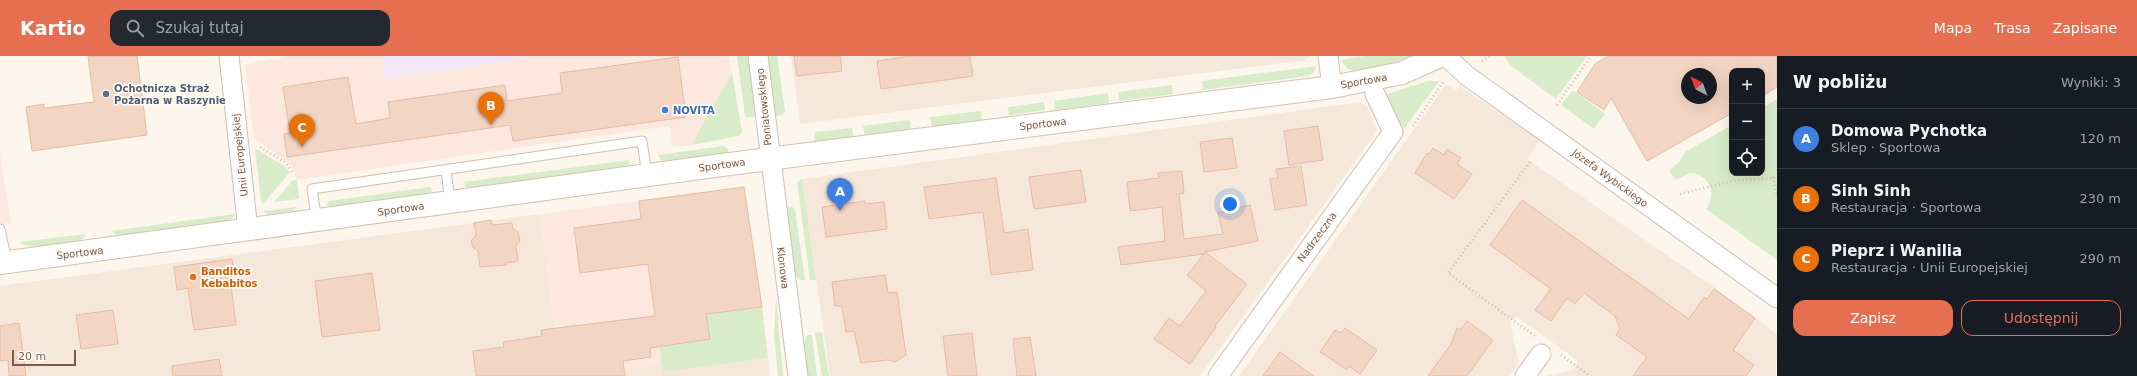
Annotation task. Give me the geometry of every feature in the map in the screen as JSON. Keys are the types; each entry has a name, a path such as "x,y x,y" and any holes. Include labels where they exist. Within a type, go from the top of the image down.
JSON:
{"street":[{"name":"Unii Europejskiej","path":"229,56 248,230"},
{"name":"Poniatowskiego","path":"758,56 770,159"},
{"path":"1328,56 1332,86"},
{"name":"Sportowa","path":"4,263 647,175 1332,86 1402,73 1440,56"},
{"name":"Józefa Wybickiego","path":"1446,56 1466,75 1777,298"},
{"name":"Nadrzeczna","path":"1218,376 1393,132 1375,94"},
{"name":"Klonowa","path":"770,159 798,376"},
{"path":"1525,376 1547,349"}],"lane":[{"path":"317,221 312,188 642,141 647,175"},
{"path":"446,170 450,203"},
{"path":"0,229 4,263"}],"path":[{"path":"1557,105 1591,56"},
{"path":"1409,131 1446,79"},
{"path":"255,144 286,163 294,174"},
{"path":"1530,162 1448,273 1547,349 1590,376"},
{"path":"1680,194 1736,180 1775,178 1777,196"}],"shaded area":[{"path":"290,56 381,56 386,78 509,61 530,56 729,56 732,73 691,145 673,147 669,126 297,180 292,166 254,138 245,64"},
{"path":"381,56 530,56 509,61 386,78"},
{"path":"791,56 1310,56 1306,60 800,124"},
{"path":"1446,84 1456,90 1460,86 1540,140 1527,159 1715,288 1777,334 1776,376 1546,376 1573,370 1578,361 1516,316 1510,322 1519,363 1510,376 1239,376"},
{"path":"1360,102 1367,106 1377,131 1200,376 830,376 802,179"},
{"path":"0,152 11,224 0,226"},
{"path":"744,187 762,307 656,320 662,364 579,375 557,346 540,214"},
{"path":"540,214 561,376 0,376 0,286"},
{"path":"768,358 770,376 572,376 662,364 663,372"}],"green space":[{"path":"737,56 748,56 756,116 747,118 745,116"},
{"path":"768,56 777,56 785,111 782,115 776,116"},
{"path":"1365,56 1411,56 1394,63 1354,71 1348,69 1340,60"},
{"path":"1504,56 1587,56 1556,99 1511,66"},
{"path":"1317,66 1314,72 1308,76 1203,90 1202,81"},
{"path":"732,73 742,132 739,136 691,145"},
{"path":"1428,81 1439,81 1405,128 1398,122 1382,96"},
{"path":"1172,85 1173,94 1119,101 1118,92"},
{"path":"1573,90 1605,114 1594,129 1561,105"},
{"path":"1108,93 1109,103 1055,110 1054,101"},
{"path":"1777,99 1777,260 1706,209 1711,197 1710,186 1707,181 1697,174 1690,173 1676,180 1669,171 1679,162 1685,152 1729,127 1729,176 1765,176 1765,106"},
{"path":"1044,102 1045,110 1009,115 1008,107"},
{"path":"981,111 982,120 932,127 930,117"},
{"path":"910,120 911,129 865,136 863,126"},
{"path":"852,128 854,138 814,142 815,132"},
{"path":"723,146 728,149 729,153 662,161 658,155"},
{"path":"255,148 284,166 290,172 263,204 261,202"},
{"path":"629,160 630,165 627,167 470,188 465,186 464,182"},
{"path":"802,179 816,280 810,280 797,182"},
{"path":"293,180 297,180 299,199 274,202"},
{"path":"430,187 432,190 431,194 330,207 327,204 329,201"},
{"path":"297,207 293,211 268,215 263,211"},
{"path":"792,207 795,210 805,280 800,280 795,275 786,208"},
{"path":"235,214 231,219 225,221 119,236 111,231"},
{"path":"86,234 79,241 66,244 30,246 19,242"},
{"path":"776,297 783,376 778,376 774,336"},
{"path":"762,307 768,358 663,372 656,320"},
{"path":"822,332 829,376 822,376 815,333"},
{"path":"807,335 812,335 817,376 808,376 804,344"}],"building":[{"path":"88,56 137,56 147,135 32,151 26,107 44,104 44,108 94,102"},
{"path":"794,56 840,56 842,71 797,76"},
{"path":"912,56 970,56 973,76 881,89 877,61"},
{"path":"1608,56 1777,56 1777,87 1765,94 1765,68 1729,68 1729,115 1647,161 1611,98 1604,110 1577,92 1595,64"},
{"path":"678,57 686,117 513,141 510,125 287,157 284,134 290,133 283,87 348,77 356,124 390,118 388,102 505,85 507,101 562,93 560,73"},
{"path":"1318,126 1323,160 1289,165 1284,131"},
{"path":"1232,138 1237,168 1204,172 1200,142"},
{"path":"1433,148 1444,155 1447,149 1461,158 1457,164 1472,174 1454,199 1415,173 1427,153 1429,154"},
{"path":"1301,166 1307,205 1275,210 1270,179 1278,178 1276,169"},
{"path":"1081,170 1086,202 1034,209 1029,177"},
{"path":"1182,171 1184,193 1179,194 1184,239 1223,234 1218,213 1250,205 1258,241 1205,252 1247,284 1215,326 1216,327 1190,364 1154,339 1169,318 1180,326 1206,291 1187,275 1204,254 1121,265 1118,247 1165,241 1162,207 1130,211 1127,182 1159,178 1158,173"},
{"path":"996,178 1004,233 1028,229 1033,270 991,275 983,212 929,219 924,187"},
{"path":"744,187 762,307 706,314 710,339 650,348 651,357 623,361 625,376 476,376 473,351 504,347 503,342 542,336 541,330 655,316 648,264 580,273 574,228 641,219 639,201"},
{"path":"1522,200 1689,319 1704,297 1707,299 1714,289 1755,318 1733,350 1754,365 1746,376 1633,376 1647,357 1616,335 1620,329 1615,316 1584,293 1575,304 1567,298 1551,321 1535,310 1551,289 1490,245"},
{"path":"865,201 865,204 884,202 887,229 826,237 822,207"},
{"path":"491,220 492,225 512,223 513,229 518,232 520,241 516,246 518,261 506,263 507,265 480,267 478,251 473,247 471,241 476,235 474,223"},
{"path":"232,259 234,275 230,276 236,325 194,330 188,288 177,290 174,267"},
{"path":"372,273 380,330 322,337 315,281"},
{"path":"885,275 888,293 897,292 906,355 895,362 888,360 861,363 854,331 846,332 842,306 835,306 832,282"},
{"path":"113,310 118,344 81,349 76,315"},
{"path":"1467,321 1493,340 1467,376 1428,376 1451,344 1457,328 1460,330"},
{"path":"19,323 26,376 9,376 8,360 0,361 0,326"},
{"path":"1345,328 1377,350 1360,374 1349,366 1347,370 1320,352 1335,330 1341,333"},
{"path":"972,333 977,376 948,376 943,336"},
{"path":"1030,337 1036,376 1017,376 1013,339"},
{"path":"1280,352 1314,376 1263,376"},
{"path":"219,359 222,376 173,376 172,366"}],"place":[{"name":"Ochotnicza Straż Pożarna w Raszynie","path":"106,94"},
{"name":"NOVITA","path":"665,110"},
{"name":"Sinh Sinh","path":"491,125"},
{"name":"Pieprz i Wanilia","path":"302,147"},
{"name":"Domowa Pychotka","path":"840,211"},
{"name":"Banditos Kebabitos","path":"193,277"}]}
